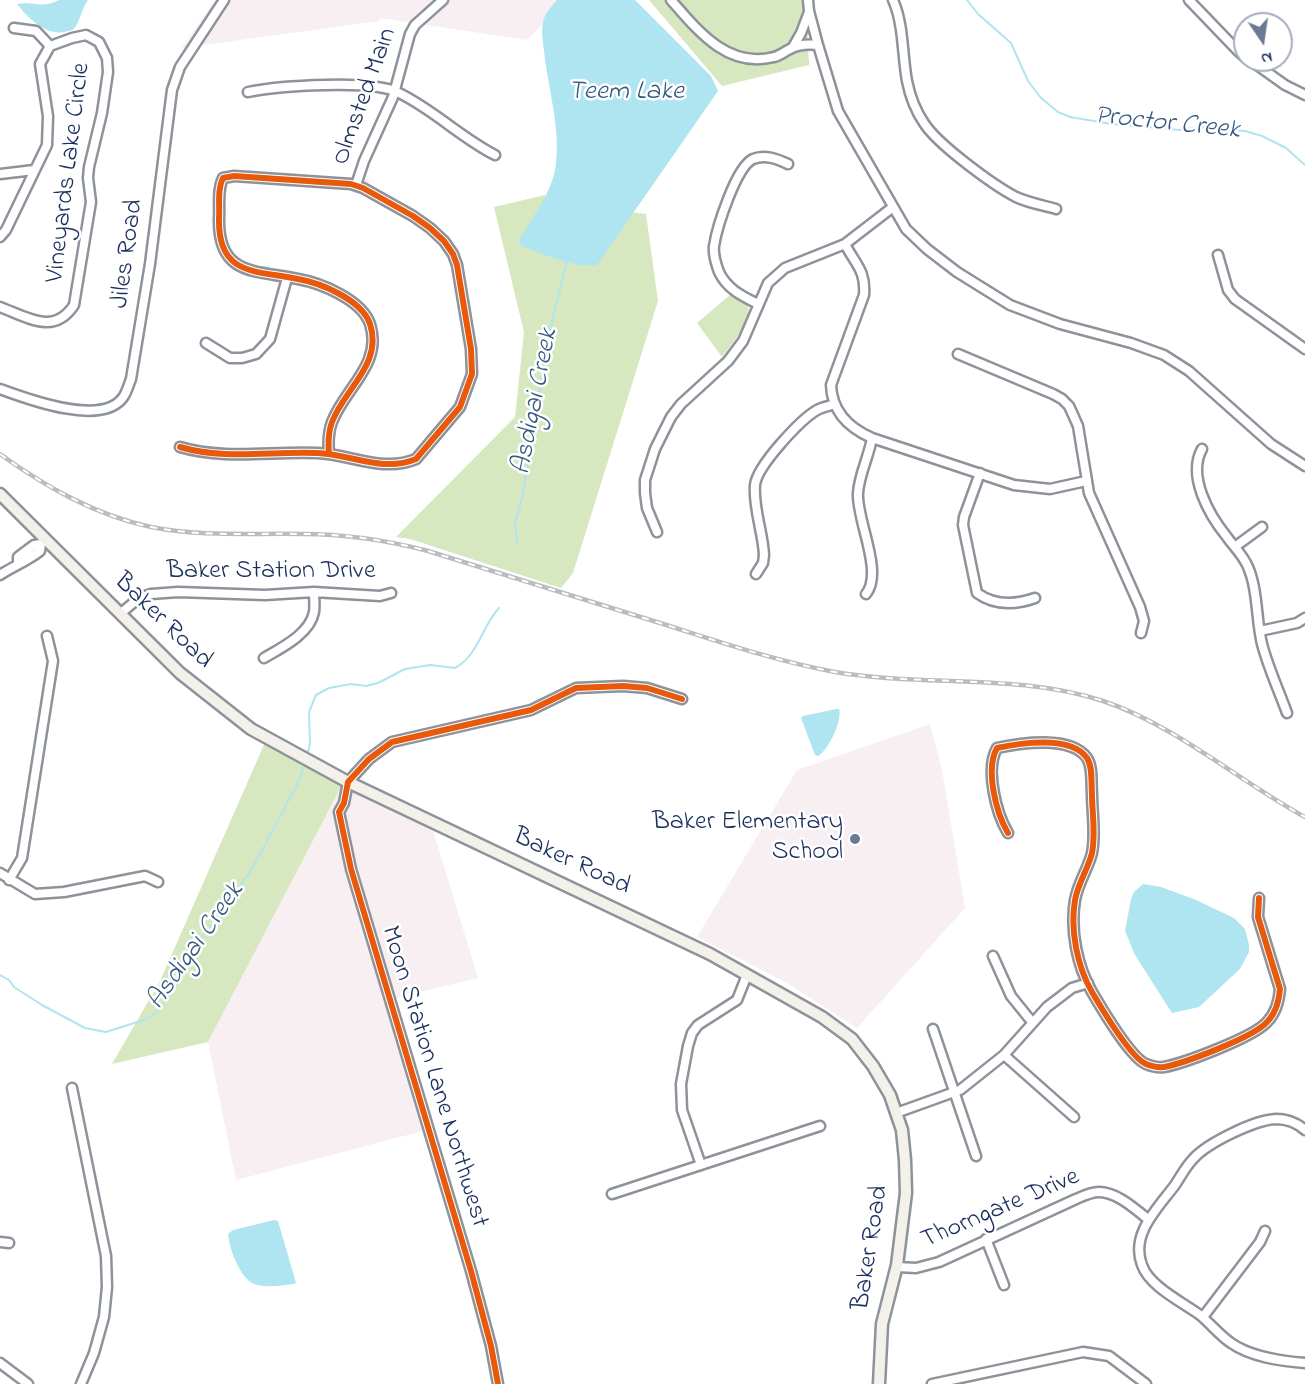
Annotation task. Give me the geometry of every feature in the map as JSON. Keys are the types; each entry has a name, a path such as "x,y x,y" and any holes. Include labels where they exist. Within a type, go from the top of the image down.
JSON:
{"main road":[{"name":"Baker Road","path":"0,494 43,542 196,687 251,729 348,782 693,946 822,1017 852,1039 873,1066 890,1095 902,1130 906,1193 897,1267 882,1324 879,1384"}],"street":[{"name":"Jiles Road","path":"0,389 64,409 83,411 100,410 116,404 124,397 131,379 150,264 172,90 180,66 224,0"},
{"name":"Olmsted Main","path":"356,185 364,160 388,110 405,49 415,25 443,0"},
{"path":"671,0 694,28 725,53 748,60 776,57 793,47 806,44 818,45"},
{"path":"808,0 818,45 838,111 906,229 957,272 1010,305 1060,324 1131,343 1164,355 1189,371 1271,444 1305,466"},
{"path":"893,0 898,12 907,81 912,101 924,124 942,144 1009,192 1030,202 1056,209"},
{"path":"1189,0 1233,46"},
{"path":"793,47 809,11"},
{"path":"14,28 36,31 50,46"},
{"name":"Vineyards Lake Circle","path":"0,237 6,230 47,144 48,116 40,64 50,46 86,35 99,42 107,58 108,72 102,113 89,167 91,202 74,304 68,315 53,322 42,323 0,307"},
{"path":"1267,72 1305,95"},
{"path":"248,92 348,85 394,90 431,112 472,143 495,155"},
{"path":"758,303 732,290 724,281 716,263 714,245 735,180 743,166 754,159 763,157 778,159 788,164"},
{"path":"0,174 34,170"},
{"path":"180,447 217,454 328,454 389,465 409,462 416,459 460,407 473,364 458,265 444,241 430,228 413,216 356,185 227,176 220,184 219,234 225,252 231,259 254,273 309,282 348,299 367,316 373,340 371,356 331,423 328,454"},
{"path":"657,532 647,508 645,480 655,449 671,417 681,404 737,350 754,320 758,303 768,284 779,272 845,244 893,207"},
{"path":"845,244 864,277 865,285 864,295 831,386 840,415 852,427 872,438 1014,484 1034,488 1059,487 1086,481"},
{"path":"1218,255 1228,290 1235,299 1305,349"},
{"path":"206,344 230,358 242,358 256,354 270,339 287,278"},
{"path":"958,354 1062,399 1070,406 1078,426 1086,481 1105,530 1140,607 1144,621 1141,633"},
{"path":"756,574 763,563 764,555 755,490 758,475 773,453 806,418 820,408 835,404"},
{"path":"866,594 872,574 857,494 872,438"},
{"path":"1202,449 1197,458 1197,474 1205,503 1227,539 1236,546 1248,568 1265,653 1287,713"},
{"path":"980,474 963,525 977,593 1005,604 1035,598"},
{"path":"1236,546 1262,527"},
{"path":"0,575 18,564 18,557 34,545 43,542"},
{"name":"Baker Station Drive","path":"121,614 139,598 151,594 178,592 265,595 314,592 380,596 391,593"},
{"path":"264,658 298,636 311,620 314,612 314,592"},
{"path":"1260,631 1297,623 1305,618"},
{"path":"9,880 22,858 53,661 47,636"},
{"path":"348,782 369,759 392,742 531,710 576,688 623,686 647,688 682,699"},
{"path":"1008,833 1001,821 993,781 992,757 997,748 1019,743 1034,743 1060,744 1078,749 1088,760 1095,831 1092,853 1075,900 1076,943 1088,983 1134,1056 1149,1066 1163,1067 1248,1036 1267,1023 1272,1016 1279,998 1278,980 1258,917 1259,898"},
{"name":"Moon Station Lane Northwest","path":"348,782 344,803 339,812 351,869 471,1271 491,1346 498,1384"},
{"path":"0,873 35,894 64,892 145,876 158,882"},
{"path":"993,956 1011,996 1032,1022"},
{"path":"701,1165 682,1110 681,1084 688,1046 692,1033 698,1025 737,1000 747,975"},
{"path":"896,1113 954,1093 973,1081 1004,1055 1032,1022 1060,996 1072,988 1088,983"},
{"path":"933,1029 976,1156"},
{"path":"1004,1055 1074,1117"},
{"path":"72,1088 106,1256 104,1317 94,1353 81,1384"},
{"path":"1305,1130 1299,1125 1275,1119 1262,1122 1216,1143 1192,1159 1149,1220 1140,1239 1139,1254 1145,1273 1152,1282 1203,1317 1229,1342 1242,1350 1288,1362 1305,1363"},
{"path":"612,1194 820,1126"},
{"name":"Thorngate Drive","path":"897,1267 916,1268 939,1262 1076,1199 1097,1192 1106,1193 1126,1202 1149,1220"},
{"path":"1203,1317 1260,1242 1265,1231"},
{"path":"986,1239 1004,1285"},
{"path":"932,1384 1083,1352 1109,1356 1146,1384"},
{"path":"0,1363 28,1384"}],"shaded area":[{"path":"215,0 567,0 527,40 380,18 379,21 182,48"},
{"name":"Baker Elementary School","path":"930,724 942,770 965,908 857,1028 787,983 697,937 797,770"},
{"path":"344,781 433,830 478,978 392,999 423,1131 236,1180 208,1042"}],"green space":[{"path":"649,0 806,0 809,65 722,86"},
{"path":"545,195 575,241 606,209 646,214 658,301 573,573 561,588 410,539 396,537 515,417 524,332 494,207"},
{"path":"730,295 748,305 749,311 740,332 722,357 697,323"},
{"path":"267,738 344,781 208,1042 112,1064 160,981"}],"water":[{"path":"59,0 88,0 76,26 64,32 44,28 32,20 17,4 48,4"},
{"name":"Teem Lake","path":"557,0 635,0 711,76 718,91 597,265 559,260 521,246 519,240 545,197 555,170 556,125 542,29 548,11"},
{"path":"839,709 840,714 834,735 822,753 815,755 801,718"},
{"path":"1143,884 1161,887 1196,900 1234,918 1245,929 1249,952 1240,969 1199,1007 1172,1013 1135,955 1125,931 1131,899 1134,892"},
{"path":"278,1221 296,1283 274,1286 254,1284 244,1276 240,1269 228,1234 233,1230"}],"waterway":[{"name":"Proctor Creek","path":"967,0 978,14 1011,43 1028,81 1041,98 1058,112 1070,117 1112,124 1181,130 1200,127 1245,131 1262,136 1286,148 1305,165"},
{"name":"Asdigai Creek","path":"517,544 515,522 522,499 548,337 567,261"},
{"name":"Asdigai Creek","path":"307,756 310,743 309,712 316,695 329,688 378,683 405,669 430,665 455,668 463,663 475,648 499,608"},
{"name":"Asdigai Creek","path":"0,975 42,1005 85,1028 106,1032 147,1019 158,1011 172,993 186,955 218,919 253,867 299,781 305,763"}],"railway":[{"path":"0,454 35,478 72,498 110,515 151,527 208,533 318,534 381,541 428,551 746,650 835,672 902,679 1003,683 1070,692 1103,701 1156,724 1305,817"}],"cycle path":[{"path":"180,447 231,454 317,453 379,464 404,463 416,459 460,407 472,374 471,349 457,265 444,241 430,228 363,188 351,184 234,176 223,178 219,198 220,238 225,252 233,261 255,271 307,281 340,294 359,307 370,324 373,338 367,364 332,422 329,454"},
{"path":"498,1384 491,1346 471,1271 351,869 339,812 344,803 348,782 369,759 392,742 531,710 576,688 623,686 647,688 682,699"},
{"path":"1008,833 996,803 992,779 992,767 997,748 1031,743 1058,743 1079,751 1087,758 1091,775 1094,831 1092,853 1075,900 1073,923 1076,948 1087,982 1117,1032 1139,1060 1152,1066 1174,1065 1218,1049 1260,1028 1273,1015 1280,989 1258,917 1259,898"}],"place":[{"name":"Baker Elementary School","path":"855,839"}]}
